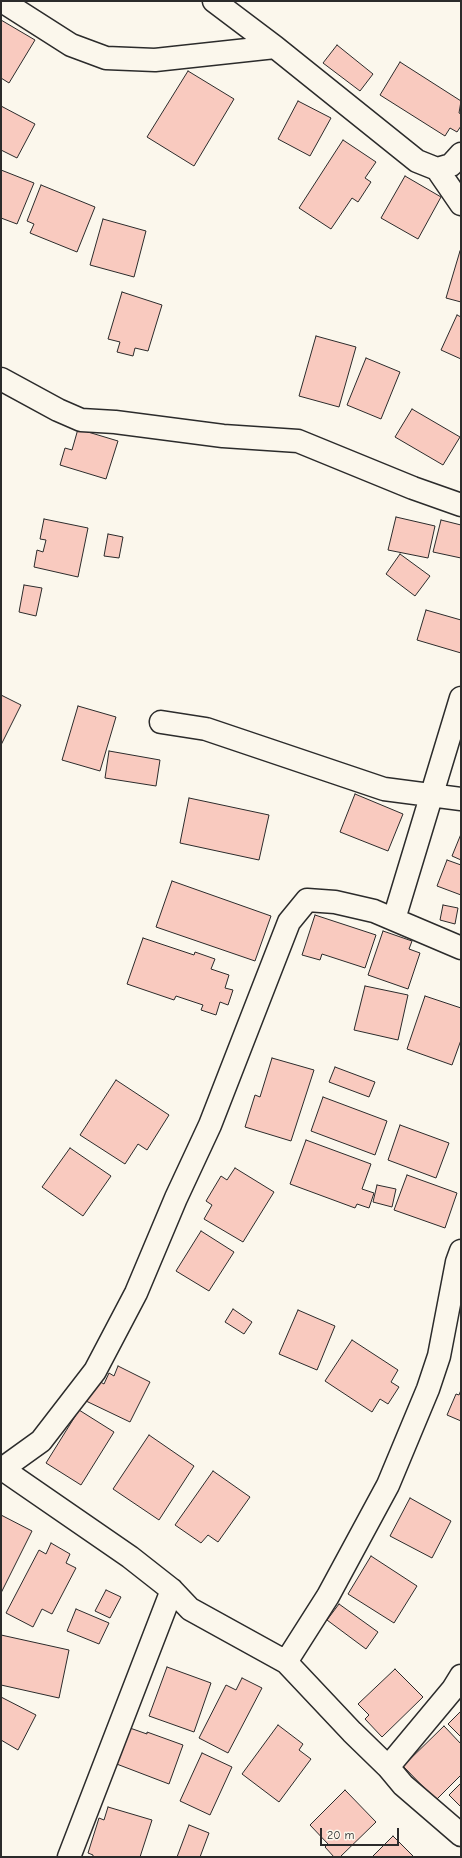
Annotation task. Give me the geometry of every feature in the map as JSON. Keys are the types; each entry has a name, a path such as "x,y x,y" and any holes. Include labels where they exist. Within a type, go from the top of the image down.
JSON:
{"street":[{"path":"2,1 71,46 106,58 155,60 275,47"},
{"path":"214,1 275,47 417,161 437,169 461,204"},
{"path":"437,169 451,165 461,154"},
{"path":"1,379 58,410 81,420 115,422 223,436 298,441 413,488 461,505"},
{"path":"394,919 461,698"},
{"path":"161,722 206,729 384,789 461,799"},
{"path":"461,948 374,910 336,902 307,900 289,922 210,1125 176,1198 136,1293 95,1371 41,1441 2,1469 130,1557 172,1590 190,1609 286,1662 352,1732 388,1766 403,1785 461,1835"},
{"path":"286,1662 328,1596 388,1485 428,1389 454,1316 457,1262 461,1251"},
{"path":"69,1857 172,1590"},
{"path":"388,1766 453,1689 461,1676"}],"building":[{"path":"1,20 35,40 9,83 1,78"},
{"path":"337,45 373,74 360,91 323,63"},
{"path":"400,62 461,101 459,113 461,114 461,126 457,132 450,128 445,136 380,95"},
{"path":"188,71 234,99 194,166 147,137"},
{"path":"298,101 331,118 310,156 278,139"},
{"path":"1,106 35,124 17,158 1,150"},
{"path":"343,140 376,162 365,178 371,182 358,202 352,198 331,229 299,208"},
{"path":"1,170 34,183 17,224 1,218"},
{"path":"405,176 441,197 418,239 381,218"},
{"path":"41,185 95,207 77,252 30,233 34,224 27,221"},
{"path":"103,219 146,231 134,277 90,265"},
{"path":"461,251 461,302 446,298"},
{"path":"122,292 162,305 148,351 135,348 133,356 117,352 120,342 108,339"},
{"path":"457,315 461,317 461,359 441,350"},
{"path":"316,336 356,347 339,407 299,396"},
{"path":"366,358 400,372 381,419 347,405"},
{"path":"412,409 460,437 443,465 395,437"},
{"path":"78,429 118,441 106,479 60,465 65,448 72,450"},
{"path":"396,517 435,526 428,558 388,550"},
{"path":"44,519 88,528 78,577 34,567 37,550 43,552 46,540 40,539"},
{"path":"441,520 461,525 461,558 433,552"},
{"path":"108,534 123,537 119,558 104,556"},
{"path":"400,554 430,576 415,596 386,574"},
{"path":"24,585 42,588 36,616 19,612"},
{"path":"426,610 461,620 461,653 417,640"},
{"path":"1,695 21,705 1,745"},
{"path":"78,706 116,717 100,771 62,760"},
{"path":"109,751 160,760 156,786 105,778"},
{"path":"355,794 403,814 388,851 340,832"},
{"path":"189,798 269,815 259,860 180,843"},
{"path":"461,834 461,860 452,856"},
{"path":"447,860 461,865 461,895 437,886"},
{"path":"172,881 271,916 255,961 156,927"},
{"path":"443,905 458,908 455,924 440,920"},
{"path":"315,915 376,935 365,968 322,954 320,960 302,955"},
{"path":"383,931 412,941 409,949 420,953 408,989 368,975"},
{"path":"143,938 194,955 195,952 215,959 211,969 229,975 225,988 233,990 228,1005 220,1002 216,1015 201,1010 203,1005 176,996 174,1000 127,984"},
{"path":"365,986 408,995 398,1040 354,1030"},
{"path":"425,996 461,1008 461,1040 452,1065 407,1049"},
{"path":"272,1058 314,1070 291,1141 245,1127 255,1095 260,1097"},
{"path":"335,1067 375,1082 369,1097 329,1082"},
{"path":"116,1080 169,1115 147,1150 138,1144 125,1164 80,1135"},
{"path":"323,1097 387,1121 375,1155 311,1131"},
{"path":"400,1125 449,1143 436,1178 388,1160"},
{"path":"306,1140 371,1164 362,1189 374,1193 369,1208 357,1204 355,1208 290,1184"},
{"path":"70,1148 111,1176 83,1216 42,1187"},
{"path":"235,1168 274,1192 243,1242 204,1219 212,1205 206,1201 221,1176 227,1180"},
{"path":"407,1175 457,1193 445,1228 394,1210"},
{"path":"377,1185 396,1189 392,1207 373,1202"},
{"path":"201,1231 234,1252 209,1291 176,1271"},
{"path":"233,1309 252,1322 244,1334 225,1322"},
{"path":"298,1310 335,1326 317,1370 279,1354"},
{"path":"352,1340 398,1370 391,1382 399,1387 388,1404 380,1399 372,1412 325,1381"},
{"path":"118,1366 150,1382 130,1422 86,1401 97,1380 104,1384 109,1373 114,1376"},
{"path":"461,1390 461,1421 447,1415 456,1394 459,1395"},
{"path":"79,1410 114,1432 81,1485 46,1463"},
{"path":"149,1435 194,1466 159,1520 113,1489"},
{"path":"213,1471 250,1497 218,1542 208,1535 201,1543 175,1525"},
{"path":"410,1498 451,1521 432,1558 390,1536"},
{"path":"1,1515 32,1531 1,1593"},
{"path":"51,1543 70,1554 66,1563 76,1568 52,1614 42,1609 33,1627 6,1613 39,1550 46,1554"},
{"path":"371,1556 417,1586 394,1623 348,1594"},
{"path":"106,1590 121,1597 110,1618 95,1611"},
{"path":"339,1604 378,1632 366,1649 327,1620"},
{"path":"76,1609 109,1623 99,1644 67,1631"},
{"path":"1,1635 69,1650 59,1698 1,1685"},
{"path":"167,1667 211,1683 194,1732 149,1716"},
{"path":"395,1669 423,1697 382,1737 365,1719 369,1715 358,1704"},
{"path":"242,1678 262,1688 228,1753 199,1738 226,1685 236,1690"},
{"path":"1,1697 36,1715 18,1750 1,1740"},
{"path":"461,1711 461,1737 448,1724"},
{"path":"278,1725 303,1744 299,1750 311,1759 279,1802 242,1774"},
{"path":"444,1726 461,1744 461,1775 436,1800 403,1766"},
{"path":"127,1727 147,1734 147,1732 183,1745 169,1784 114,1763"},
{"path":"202,1753 232,1767 210,1815 180,1801"},
{"path":"461,1783 461,1807 449,1795"},
{"path":"345,1790 376,1822 340,1857 334,1857 325,1847 328,1844 310,1825"},
{"path":"108,1807 152,1820 140,1857 93,1857 93,1855 88,1853 99,1818 104,1820"},
{"path":"189,1825 209,1833 200,1857 177,1857"},
{"path":"393,1836 414,1857 372,1857"}]}
